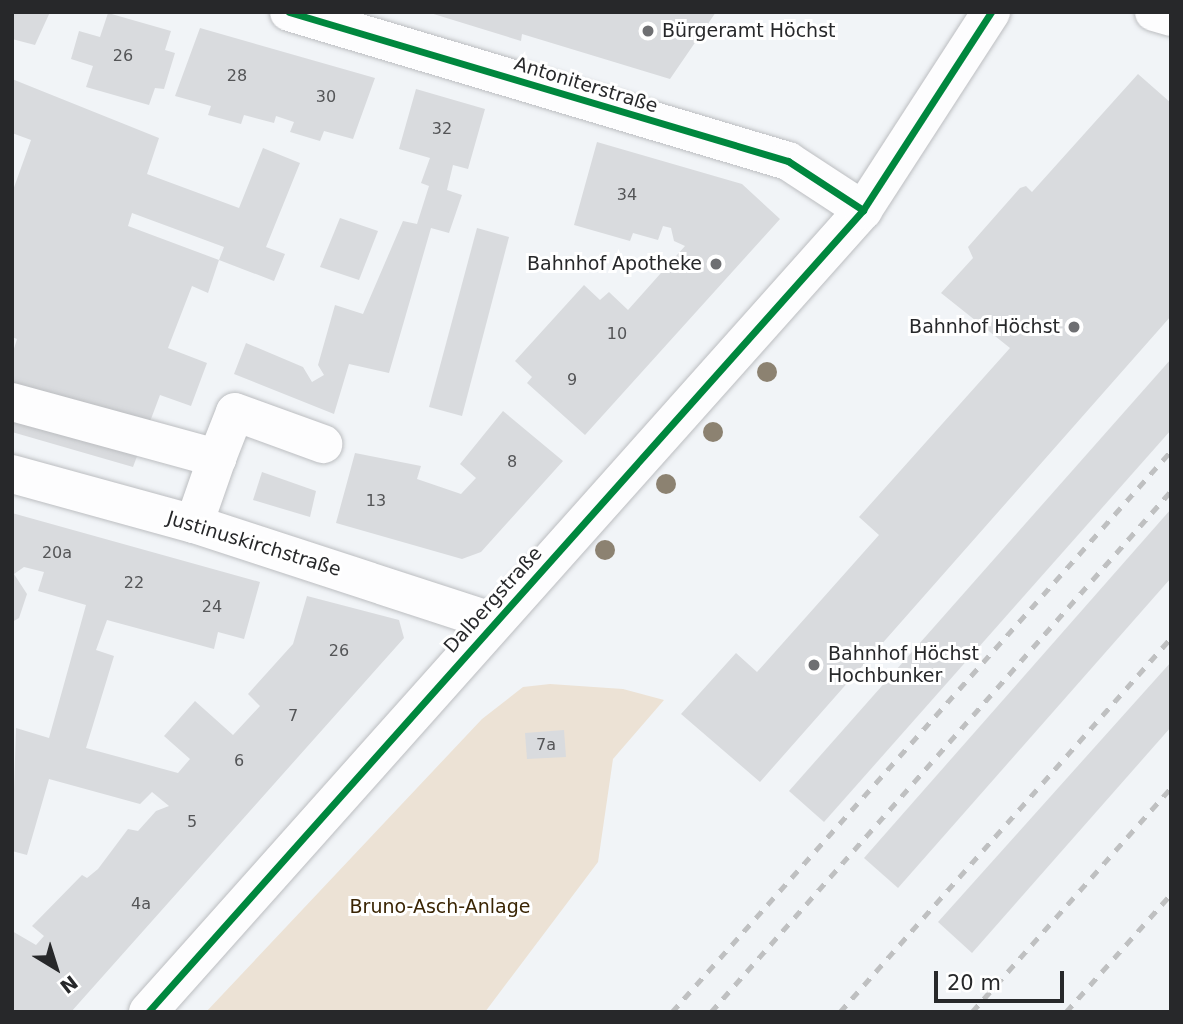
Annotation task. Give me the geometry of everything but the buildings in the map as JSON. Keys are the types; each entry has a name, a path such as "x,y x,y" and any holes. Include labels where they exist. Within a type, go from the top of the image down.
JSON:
{"street":[{"name":"Antoniterstraße","path":"289,12 788,161 863,210"},
{"name":"Dalbergstraße","path":"148,1012 863,210 991,12"},
{"path":"1154,12 1171,17"},
{"path":"12,402 217,458"},
{"path":"194,524 235,412 323,444"},
{"name":"Justinuskirchstraße","path":"12,474 194,524 494,622"}],"green space":[{"name":"Bruno-Asch-Anlage","path":"550,684 623,689 664,700 613,759 598,862 485,1012 206,1012 482,719 523,687"}],"railway":[{"path":"672,1012 1171,451"},
{"path":"711,1012 1171,491"},
{"path":"840,1012 1171,638"},
{"path":"972,1012 1171,788"},
{"path":"1066,1012 1171,894"}],"cycle path":[{"path":"289,12 788,161 863,210"},
{"path":"148,1012 863,210 991,12"}],"place":[{"name":"Bürgeramt Höchst","path":"648,31"},
{"name":"Bahnhof Apotheke","path":"716,264"},
{"name":"Bahnhof Höchst","path":"1074,327"},
{"name":"Bahnhof Höchst Hochbunker","path":"814,665"}]}
